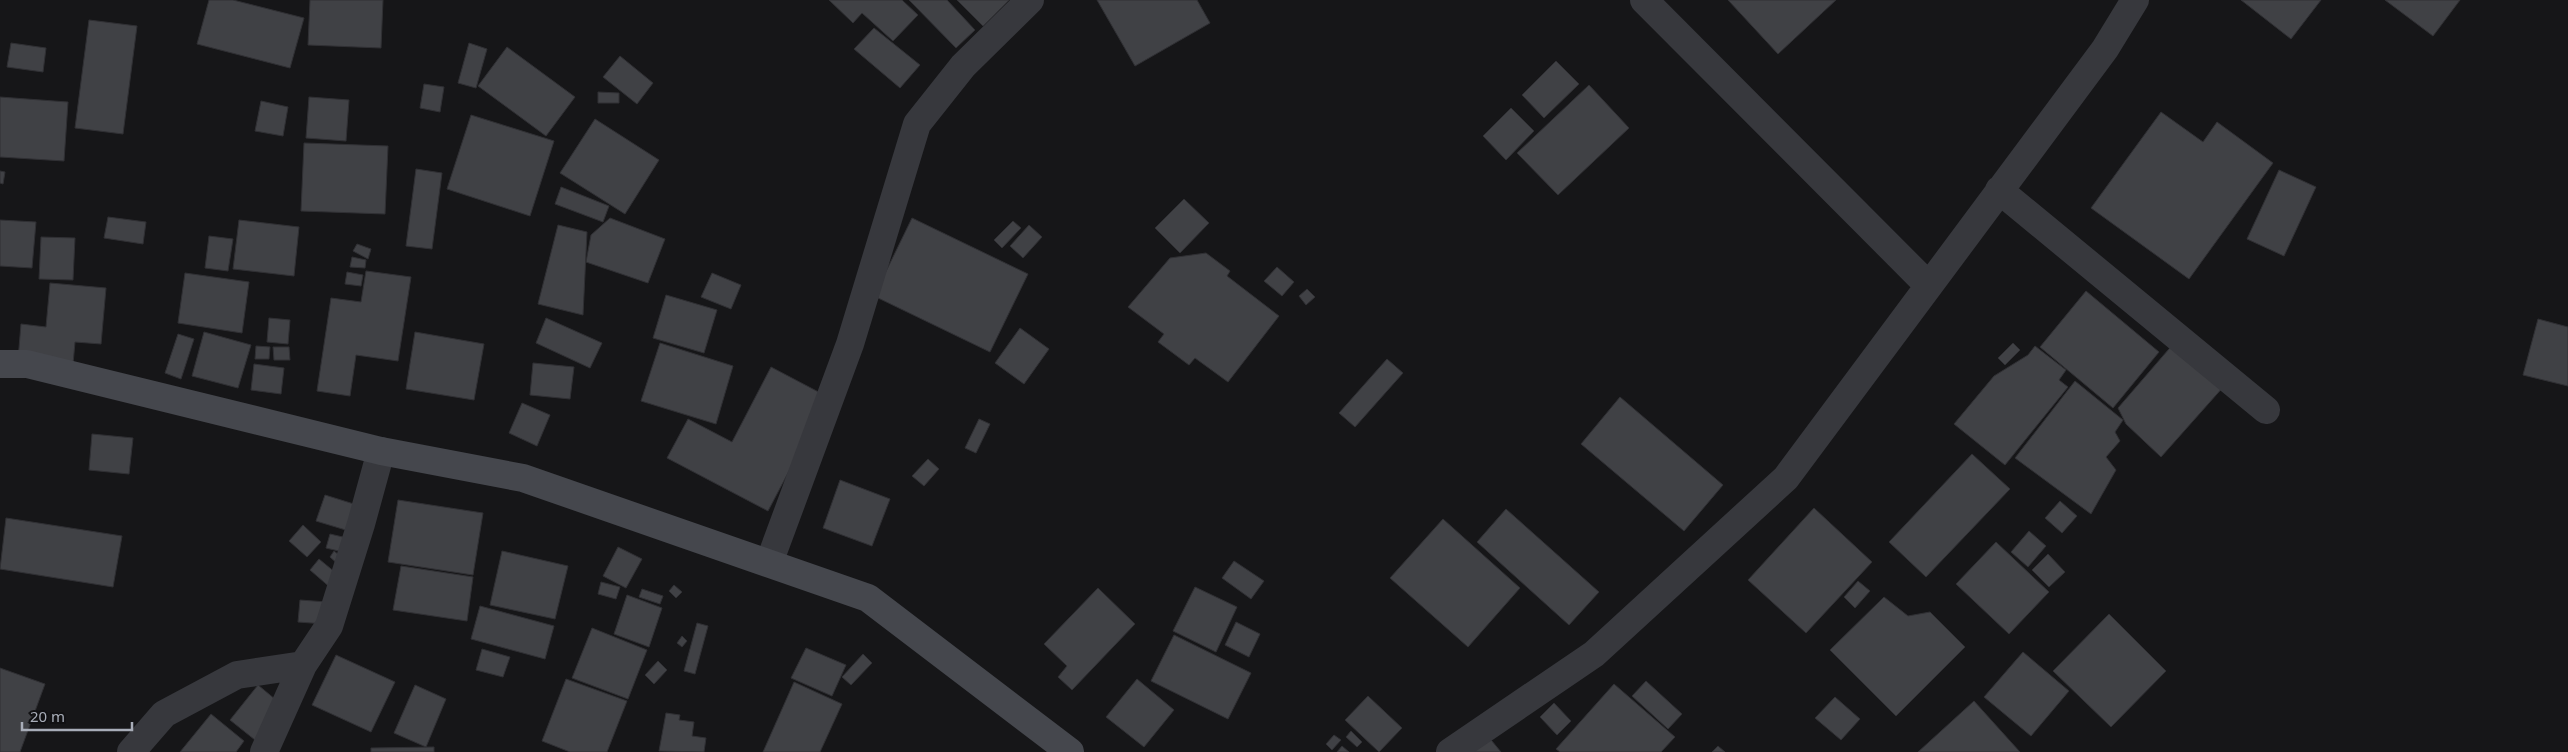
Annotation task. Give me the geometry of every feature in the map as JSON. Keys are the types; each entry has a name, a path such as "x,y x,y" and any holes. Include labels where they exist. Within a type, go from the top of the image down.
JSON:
{"main road":[{"path":"0,364 27,364 381,451 523,478 868,598 1070,752"}],"street":[{"path":"769,563 850,344 917,124 963,66 1030,0"},
{"path":"1644,0 1928,285"},
{"path":"1450,752 1594,654 1786,478 2105,49 2135,0"},
{"path":"1999,190 2266,410"},
{"path":"264,752 303,665 329,626 361,524 381,451"},
{"path":"131,752 164,714 236,675 303,665"}],"building":[{"path":"209,0 233,0 304,18 290,68 197,44"},
{"path":"310,0 383,0 381,48 308,45"},
{"path":"829,0 902,0 918,15 893,41 862,13 853,23"},
{"path":"909,0 947,0 975,30 956,48"},
{"path":"957,0 1009,0 983,26"},
{"path":"1097,0 1197,0 1210,23 1135,66"},
{"path":"1728,0 1836,0 1778,54"},
{"path":"2241,0 2321,0 2291,39"},
{"path":"2385,0 2460,0 2433,36"},
{"path":"89,20 137,26 123,134 75,128"},
{"path":"874,28 920,65 900,88 854,49"},
{"path":"11,43 46,48 43,72 7,67"},
{"path":"469,43 487,49 476,88 458,83"},
{"path":"507,47 575,97 546,136 478,86"},
{"path":"620,56 653,83 637,104 603,77"},
{"path":"1556,61 1579,84 1544,118 1522,95"},
{"path":"424,84 444,87 440,112 420,108"},
{"path":"1589,85 1629,128 1558,195 1517,153"},
{"path":"598,92 619,93 619,103 598,103"},
{"path":"0,97 68,102 64,161 0,157"},
{"path":"309,97 349,100 346,141 306,138"},
{"path":"261,101 288,107 283,136 255,131"},
{"path":"1511,108 1534,131 1506,160 1483,136"},
{"path":"2161,112 2203,142 2217,122 2273,163 2189,279 2091,208"},
{"path":"471,115 554,141 530,216 447,189"},
{"path":"595,119 659,160 625,214 560,173"},
{"path":"304,143 388,146 385,214 301,211"},
{"path":"416,169 442,173 432,249 406,246"},
{"path":"2279,170 2316,187 2284,256 2247,239"},
{"path":"0,171 5,172 3,184 0,183"},
{"path":"561,187 609,206 603,222 555,204"},
{"path":"1184,199 1209,223 1180,253 1155,228"},
{"path":"108,217 146,222 143,244 104,238"},
{"path":"610,218 665,239 648,283 586,262 591,235"},
{"path":"912,218 1028,274 990,352 874,296"},
{"path":"0,220 36,222 32,268 0,266"},
{"path":"239,220 299,227 294,276 233,269"},
{"path":"1013,221 1021,228 1002,248 994,240"},
{"path":"558,225 587,232 583,315 538,304"},
{"path":"1029,225 1042,237 1023,258 1010,246"},
{"path":"209,236 233,239 228,271 205,268"},
{"path":"41,237 75,238 73,280 39,279"},
{"path":"357,244 371,249 368,259 353,251"},
{"path":"1206,253 1230,271 1227,276 1279,316 1228,382 1195,358 1189,365 1158,342 1164,334 1128,307 1170,258"},
{"path":"352,257 366,260 365,268 350,267"},
{"path":"1277,267 1294,282 1282,296 1264,281"},
{"path":"366,271 411,277 398,361 356,355 350,396 317,391 331,298 361,302"},
{"path":"347,272 363,275 361,286 345,284"},
{"path":"185,273 249,282 242,333 178,323"},
{"path":"712,273 741,285 731,309 701,297"},
{"path":"50,283 106,288 101,344 75,342 73,364 18,360 21,324 46,327"},
{"path":"1307,289 1315,297 1306,305 1299,296"},
{"path":"2086,291 2159,352 2113,408 2040,347"},
{"path":"666,295 717,310 704,353 653,338"},
{"path":"269,318 290,320 288,344 267,342"},
{"path":"546,318 602,343 590,368 536,343"},
{"path":"2538,319 2568,327 2568,386 2523,375"},
{"path":"1020,328 1049,349 1024,384 995,363"},
{"path":"204,332 251,345 238,388 192,376"},
{"path":"415,332 484,344 474,400 406,389"},
{"path":"178,334 194,339 181,379 165,373"},
{"path":"2175,342 2225,385 2161,457 2126,424 2118,408"},
{"path":"660,343 733,366 716,424 641,401"},
{"path":"2013,343 2020,350 2005,365 1998,358"},
{"path":"256,346 270,347 269,359 255,359"},
{"path":"2035,346 2066,370 2059,380 2068,387 2005,465 1954,424 1994,376 2028,355"},
{"path":"273,347 289,347 290,360 274,360"},
{"path":"1387,359 1403,373 1355,427 1339,413"},
{"path":"533,363 574,367 570,399 530,395"},
{"path":"254,364 284,368 281,394 251,390"},
{"path":"771,367 828,397 768,511 667,458 688,419 732,442"},
{"path":"2075,381 2123,420 2115,432 2120,441 2106,457 2116,470 2091,514 2015,458"},
{"path":"1620,397 1723,485 1684,531 1581,444"},
{"path":"522,403 550,415 537,446 509,433"},
{"path":"979,419 990,424 976,453 965,448"},
{"path":"92,434 133,438 129,474 89,470"},
{"path":"1972,454 2010,489 1926,577 1889,542"},
{"path":"928,459 939,469 924,486 912,476"},
{"path":"840,480 890,499 872,546 823,528"},
{"path":"325,495 357,505 349,531 316,521"},
{"path":"398,500 483,513 473,575 388,562"},
{"path":"2060,501 2077,516 2062,533 2045,518"},
{"path":"1814,508 1872,562 1806,633 1748,580"},
{"path":"1506,509 1599,592 1569,625 1477,542"},
{"path":"6,518 122,536 113,587 0,569"},
{"path":"1443,519 1520,588 1468,647 1390,578"},
{"path":"303,525 321,542 307,557 289,541"},
{"path":"2029,531 2046,546 2028,567 2011,552"},
{"path":"330,534 347,538 343,552 326,548"},
{"path":"1996,542 2049,592 2009,634 1956,584"},
{"path":"618,547 642,559 626,588 603,576"},
{"path":"334,551 344,559 339,565 330,557"},
{"path":"502,551 568,566 555,619 490,605"},
{"path":"2048,554 2065,572 2049,587 2032,570"},
{"path":"319,559 342,578 332,589 310,570"},
{"path":"1234,561 1264,581 1251,599 1222,578"},
{"path":"401,566 473,577 467,621 393,610"},
{"path":"1858,581 1870,591 1855,608 1844,597"},
{"path":"601,582 620,587 616,599 598,594"},
{"path":"674,585 682,592 676,598 669,591"},
{"path":"1195,587 1237,607 1216,652 1173,631"},
{"path":"1098,588 1135,624 1072,690 1058,677 1067,666 1044,644"},
{"path":"642,589 663,596 660,604 639,597"},
{"path":"627,595 662,608 649,647 614,634"},
{"path":"1884,597 1908,616 1930,612 1965,647 1896,716 1830,650"},
{"path":"300,600 327,602 325,624 298,622"},
{"path":"480,606 554,626 545,659 471,639"},
{"path":"2109,614 2166,671 2111,727 2053,671"},
{"path":"1236,622 1260,634 1249,657 1225,645"},
{"path":"697,623 708,626 695,674 684,671"},
{"path":"592,628 647,650 628,699 572,678"},
{"path":"1174,635 1251,673 1228,719 1151,681"},
{"path":"682,636 687,641 682,647 677,643"},
{"path":"806,648 846,665 832,696 791,678"},
{"path":"482,649 510,657 503,677 476,670"},
{"path":"2023,652 2069,691 2031,736 1984,697"},
{"path":"863,654 872,663 851,685 842,677"},
{"path":"336,655 395,682 371,732 312,705"},
{"path":"658,661 667,670 654,684 645,675"},
{"path":"0,668 45,684 20,752 0,752"},
{"path":"566,679 627,701 607,752 570,752 542,741"},
{"path":"1137,679 1174,710 1144,747 1106,717"},
{"path":"1646,681 1682,714 1668,729 1632,696"},
{"path":"794,682 842,704 820,752 763,752"},
{"path":"1614,684 1675,737 1661,752 1560,752 1556,749"},
{"path":"258,685 282,705 255,740 230,720"},
{"path":"415,685 446,699 426,747 394,733"},
{"path":"1368,696 1402,728 1379,752 1345,720"},
{"path":"1835,697 1860,719 1841,740 1815,718"},
{"path":"1974,701 2020,752 1918,752"},
{"path":"1554,703 1571,721 1557,735 1540,717"},
{"path":"666,713 680,715 679,720 694,722 692,736 706,738 704,752 659,751"},
{"path":"211,714 244,741 236,752 180,752"},
{"path":"1351,731 1362,742 1357,747 1346,737"},
{"path":"1334,735 1341,740 1332,750 1326,744"},
{"path":"1487,735 1501,752 1467,752"},
{"path":"1342,746 1349,752 1337,752"},
{"path":"1718,746 1725,752 1712,752"},
{"path":"434,747 434,752 371,752 371,748"}]}
